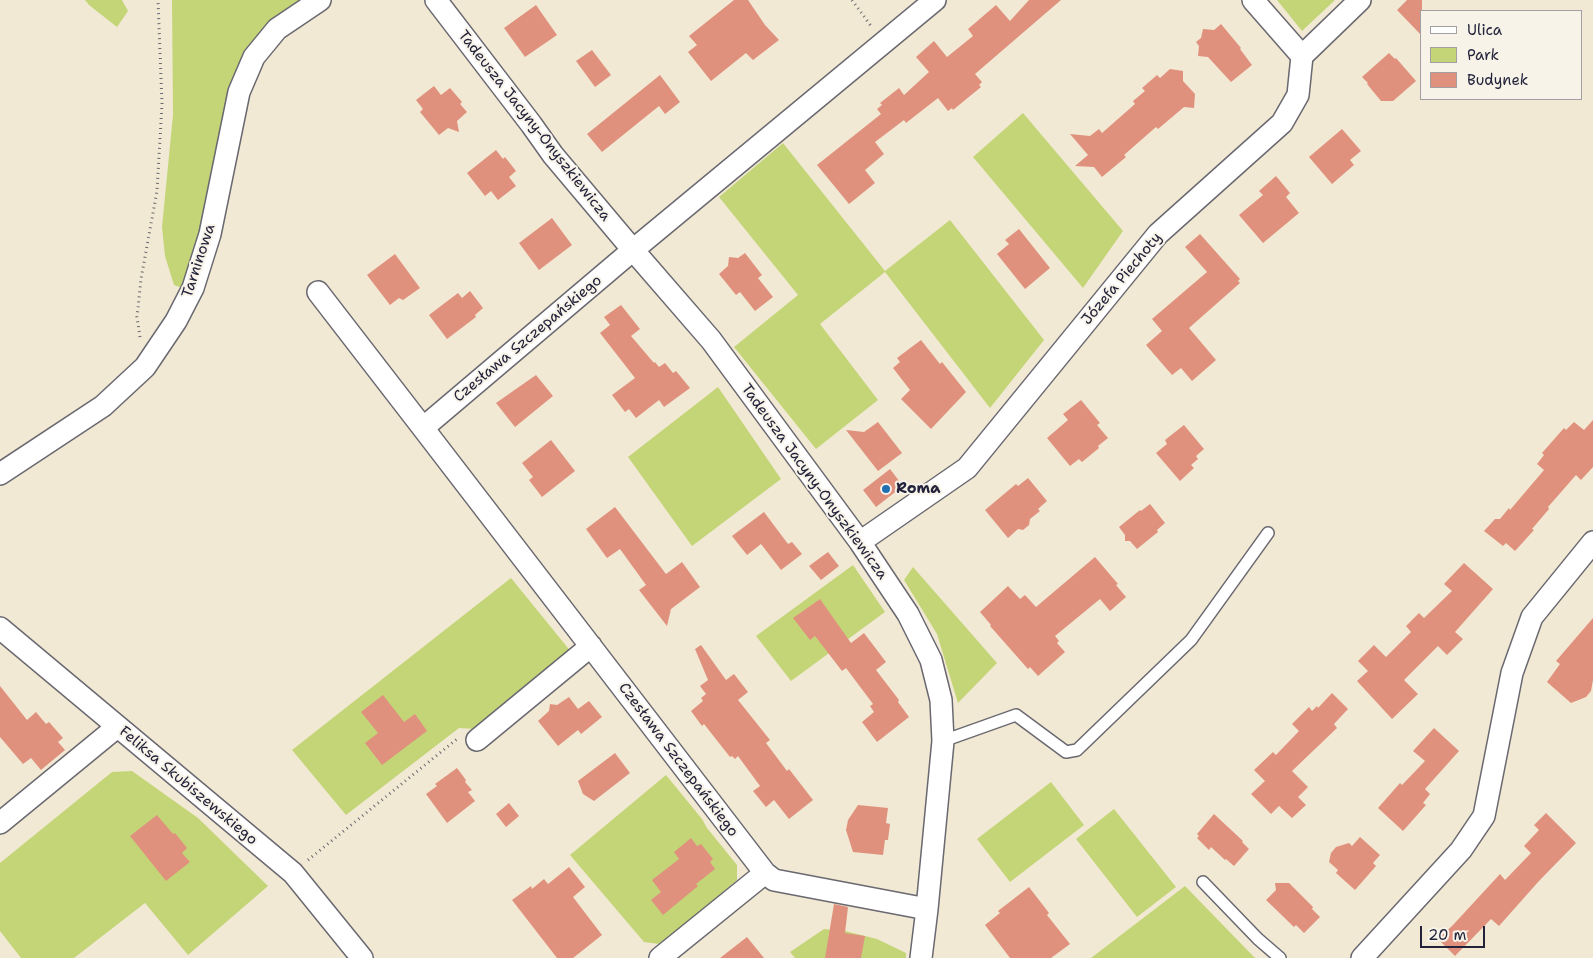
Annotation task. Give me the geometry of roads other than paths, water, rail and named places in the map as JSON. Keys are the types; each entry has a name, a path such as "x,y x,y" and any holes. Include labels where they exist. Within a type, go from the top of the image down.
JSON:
{"street":[{"name":"Tarninowa","path":"0,474 103,406 145,367 176,321 193,288 210,234 239,92 254,57 276,29 320,0"},
{"name":"Tadeusza Jacyny-Onyszkiewicza","path":"436,0 553,155 711,340 860,542 908,614 931,660 941,700 943,741 928,909 921,958"},
{"path":"633,250 935,0"},
{"path":"1253,0 1302,56 1360,0"},
{"name":"Józefa Piechoty","path":"860,542 967,468 1158,234 1282,123 1298,95 1302,56"},
{"name":"Czesława Szczepańskiego","path":"423,428 633,250"},
{"name":"Czesława Szczepańskiego","path":"318,292 765,873 774,880 928,909"},
{"path":"1362,958 1461,850 1484,816 1512,673 1532,617 1593,542"},
{"name":"Feliksa Skubiszewskiego","path":"0,628 293,873 362,958"},
{"path":"477,740 591,646"},
{"path":"0,823 117,727"},
{"path":"660,958 765,873"}],"lane":[{"path":"943,741 1016,715 1066,752 1077,750 1191,640 1268,534"},
{"path":"1203,882 1258,939 1280,958"}],"place":[{"name":"Roma","path":"886,489"}]}
